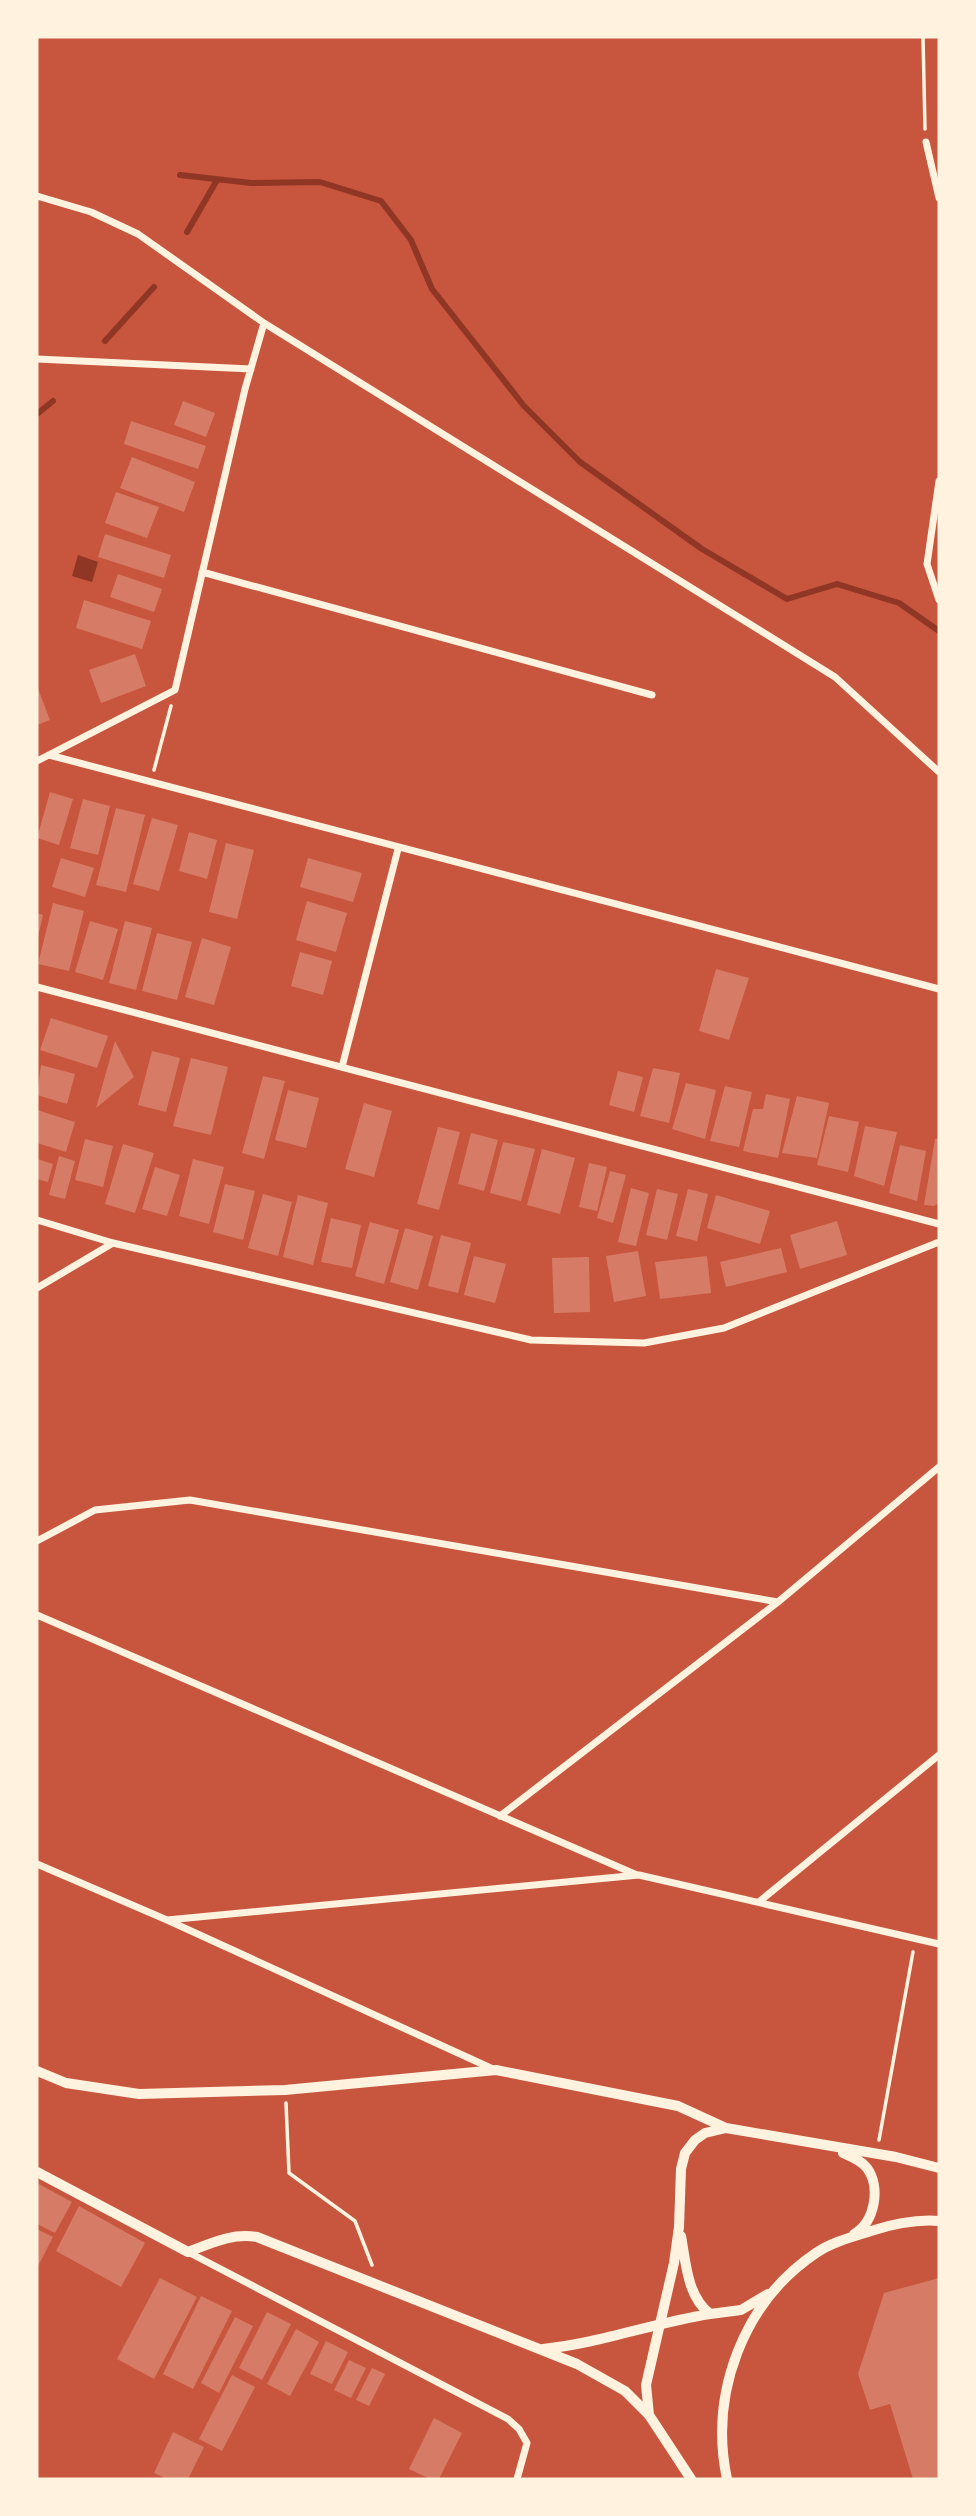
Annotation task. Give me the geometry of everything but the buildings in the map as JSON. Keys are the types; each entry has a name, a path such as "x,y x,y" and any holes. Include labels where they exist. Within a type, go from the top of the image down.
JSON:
{"street":[{"path":"926,142 939,198"},
{"path":"37,196 91,212 138,234 187,266 264,323 835,677 939,772"},
{"path":"37,761 175,690 264,323"},
{"path":"37,359 251,369"},
{"path":"939,481 927,565 939,600"},
{"path":"202,572 652,695"},
{"path":"49,755 398,849 939,989"},
{"path":"342,1067 398,849"},
{"path":"37,987 939,1224"},
{"path":"37,1220 113,1243 531,1340 644,1343 724,1328 939,1242"},
{"path":"37,1288 113,1243"},
{"path":"500,1816 778,1602 939,1467"},
{"path":"37,1541 95,1510 190,1500 778,1602"},
{"path":"37,1615 639,1875 939,1944"},
{"path":"760,1901 939,1755"},
{"path":"37,1864 167,1920 496,2070 678,2106 726,2128 831,2148 876,2153 939,2168"},
{"path":"167,1920 639,1875"},
{"path":"37,2071 66,2083 139,2094 285,2090 496,2070"},
{"path":"649,2415 646,2385 679,2227 681,2169 685,2153 695,2140 705,2133 726,2128"},
{"path":"831,2148 860,2161 869,2170 875,2192 870,2218 861,2230 846,2239"},
{"path":"37,2172 508,2419 519,2429 527,2443 517,2479"},
{"path":"540,2350 611,2339 660,2322 741,2309 774,2290 818,2251 900,2222 939,2221"},
{"path":"679,2227 693,2292 700,2306 710,2314"},
{"path":"188,2252 240,2234 257,2237 598,2373 625,2391 649,2415 691,2479"},
{"path":"727,2479 722,2429 731,2366 754,2319 774,2290"}],"path":[{"path":"923,37 926,142"},
{"path":"151,783 175,690"},
{"path":"876,2153 916,1939"},
{"path":"285,2090 289,2174 355,2221 381,2288"}],"shaded area":[{"path":"78,555 98,562 92,582 72,576"}],"waterway":[{"path":"180,175 251,183 320,182 381,201 411,240 432,289 524,406 580,462 702,549 787,599 837,584 899,603 939,631"},
{"path":"187,232 217,180"},
{"path":"105,341 154,287"},
{"path":"37,414 53,401"}]}
